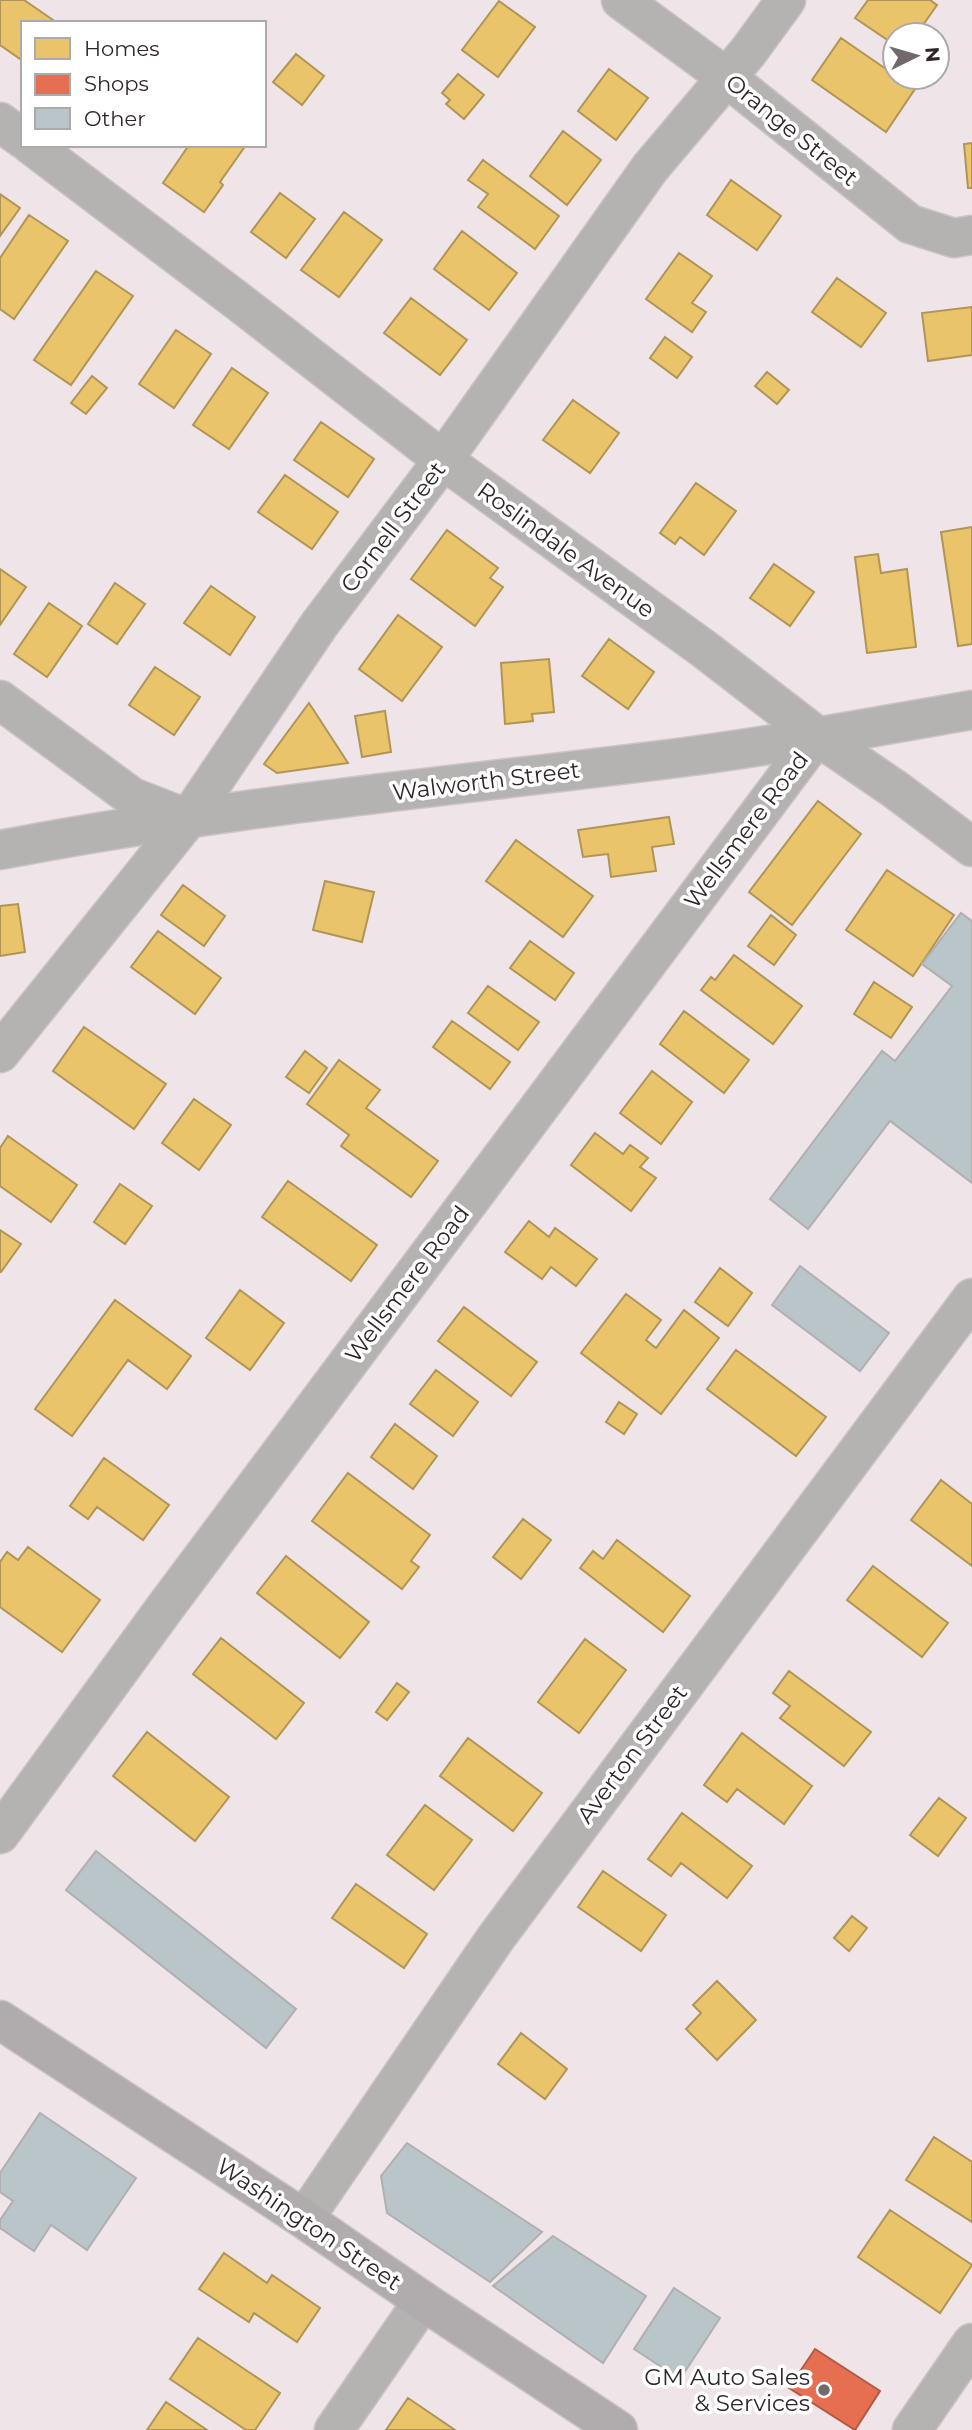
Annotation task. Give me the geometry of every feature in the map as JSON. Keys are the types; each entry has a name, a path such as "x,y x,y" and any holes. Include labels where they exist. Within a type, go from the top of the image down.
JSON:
{"main road":[{"name":"Washington Street","path":"0,2020 304,2219 618,2430"}],"street":[{"name":"Orange Street","path":"621,0 726,77 910,224 954,238 972,235"},
{"name":"Cornell Street","path":"0,1053 188,819 319,625 443,460 650,168 748,52 786,0"},
{"path":"0,122 21,138"},
{"name":"Roslindale Avenue","path":"34,147 443,460 972,847"},
{"path":"0,701 132,797 188,819"},
{"name":"Walworth Street","path":"0,850 188,819 689,757 972,710"},
{"name":"Wellsmere Road","path":"0,1834 164,1609 817,736"},
{"name":"Averton Street","path":"304,2219 495,1939 972,1298"},
{"path":"334,2430 423,2301"},
{"path":"912,2430 972,2343"}],"building: Homes":[{"path":"0,0 24,0 55,21 21,21 21,60 0,45"},
{"path":"868,0 930,0 937,5 926,21 881,21 881,36 855,18"},
{"path":"499,1 535,27 498,77 462,50"},
{"path":"841,38 881,66 881,91 914,91 886,132 812,80"},
{"path":"296,54 324,76 302,105 273,82"},
{"path":"609,69 648,98 616,140 578,111"},
{"path":"458,74 484,95 464,119 446,104 450,100 442,93"},
{"path":"563,131 601,160 567,205 530,176"},
{"path":"972,143 972,188 968,188 964,144"},
{"path":"188,147 245,147 220,182 223,185 204,212 163,183"},
{"path":"483,160 559,216 535,249 478,207 488,194 468,180"},
{"path":"731,180 781,216 757,250 707,215"},
{"path":"280,193 315,219 286,258 251,232"},
{"path":"0,194 20,208 0,236"},
{"path":"344,212 382,240 339,297 301,270"},
{"path":"29,215 68,241 14,319 0,309 0,258"},
{"path":"462,231 517,273 489,310 434,269"},
{"path":"679,253 712,276 692,303 706,312 692,332 646,299"},
{"path":"96,271 133,296 71,385 34,360"},
{"path":"837,278 886,313 861,347 812,312"},
{"path":"411,298 467,340 440,375 384,333"},
{"path":"972,307 972,355 928,361 922,313"},
{"path":"176,330 211,354 174,408 139,384"},
{"path":"665,337 692,357 677,378 650,358"},
{"path":"232,368 268,393 229,449 193,425"},
{"path":"767,372 789,390 777,404 755,386"},
{"path":"92,376 107,388 86,414 71,403"},
{"path":"573,400 619,433 590,473 543,440"},
{"path":"321,422 374,459 348,497 294,460"},
{"path":"285,475 338,512 312,549 258,512"},
{"path":"696,483 736,511 704,555 680,537 675,544 660,533"},
{"path":"972,527 972,644 958,646 941,532"},
{"path":"447,530 498,568 490,578 503,587 475,626 411,579"},
{"path":"878,554 881,573 907,569 916,647 867,653 855,557"},
{"path":"774,564 814,592 790,626 750,598"},
{"path":"0,569 26,587 0,625"},
{"path":"115,583 145,604 117,644 88,624"},
{"path":"211,586 255,617 230,655 184,623"},
{"path":"49,603 82,626 47,677 14,654"},
{"path":"398,615 442,647 402,701 359,669"},
{"path":"609,639 654,672 628,709 582,676"},
{"path":"549,659 554,712 532,714 533,721 505,724 501,663"},
{"path":"155,667 200,697 174,735 129,705"},
{"path":"309,703 348,763 277,773 264,764"},
{"path":"385,711 391,752 362,757 355,716"},
{"path":"818,801 861,834 792,925 749,892"},
{"path":"669,817 674,844 652,847 656,871 611,877 608,854 583,857 578,830"},
{"path":"516,840 593,896 563,937 486,881"},
{"path":"887,870 954,915 913,976 846,930"},
{"path":"325,881 374,892 362,942 313,930"},
{"path":"183,885 225,916 204,946 161,915"},
{"path":"18,904 25,952 0,956 0,906"},
{"path":"771,915 796,935 774,965 748,946"},
{"path":"158,931 221,978 195,1014 131,967"},
{"path":"530,941 574,973 555,1000 510,968"},
{"path":"734,955 802,1006 773,1044 701,990 711,977 715,980"},
{"path":"874,982 912,1007 891,1038 854,1014"},
{"path":"488,986 539,1022 518,1050 468,1013"},
{"path":"684,1011 749,1060 724,1093 660,1044"},
{"path":"452,1021 510,1062 490,1089 433,1047"},
{"path":"84,1027 166,1084 134,1129 53,1071"},
{"path":"305,1051 327,1068 309,1093 286,1077"},
{"path":"339,1060 380,1090 366,1108 438,1161 411,1197 341,1146 349,1135 307,1104"},
{"path":"652,1071 692,1102 661,1144 620,1113"},
{"path":"194,1099 231,1125 199,1170 162,1143"},
{"path":"595,1133 623,1154 630,1145 648,1158 640,1167 656,1178 631,1211 571,1165"},
{"path":"8,1136 77,1185 51,1222 0,1186 0,1148"},
{"path":"288,1181 377,1245 351,1281 262,1217"},
{"path":"120,1184 152,1206 125,1244 94,1222"},
{"path":"529,1221 549,1237 555,1228 597,1259 576,1286 551,1267 542,1279 505,1252"},
{"path":"0,1230 21,1244 1,1272 0,1271"},
{"path":"720,1268 752,1293 728,1326 695,1302"},
{"path":"240,1290 284,1323 250,1370 206,1338"},
{"path":"626,1294 661,1320 646,1340 656,1348 684,1310 719,1338 661,1414 581,1353"},
{"path":"115,1300 191,1356 167,1389 128,1360 72,1436 35,1409"},
{"path":"464,1307 537,1362 511,1396 438,1341"},
{"path":"736,1350 826,1417 796,1456 707,1389"},
{"path":"436,1370 478,1402 453,1436 410,1404"},
{"path":"619,1402 637,1414 624,1434 606,1422"},
{"path":"395,1424 437,1456 413,1489 371,1457"},
{"path":"104,1458 169,1505 143,1540 97,1507 88,1519 70,1506"},
{"path":"348,1473 430,1535 411,1561 419,1567 402,1589 312,1521"},
{"path":"941,1480 972,1504 972,1566 911,1520"},
{"path":"523,1519 551,1540 521,1579 493,1557"},
{"path":"617,1540 690,1596 663,1632 580,1568 593,1551 603,1559"},
{"path":"28,1547 100,1600 62,1652 0,1607 0,1562 7,1552 18,1560"},
{"path":"286,1556 369,1622 340,1658 257,1593"},
{"path":"873,1566 948,1623 922,1657 847,1600"},
{"path":"221,1638 304,1703 276,1739 193,1674"},
{"path":"585,1639 626,1670 579,1733 538,1702"},
{"path":"789,1671 871,1732 844,1766 780,1718 790,1706 773,1693"},
{"path":"397,1683 409,1692 387,1720 376,1712"},
{"path":"147,1732 229,1797 195,1841 113,1776"},
{"path":"742,1733 812,1786 784,1824 737,1789 727,1802 704,1785"},
{"path":"468,1738 542,1793 513,1831 440,1776"},
{"path":"939,1798 966,1818 938,1856 910,1835"},
{"path":"425,1805 472,1840 434,1890 387,1855"},
{"path":"682,1813 752,1866 727,1898 681,1863 671,1876 648,1859"},
{"path":"603,1871 666,1915 641,1951 578,1907"},
{"path":"356,1884 427,1934 404,1968 332,1918"},
{"path":"852,1916 867,1928 849,1951 834,1938"},
{"path":"717,1981 756,2020 717,2060 686,2029 701,2013 693,2005"},
{"path":"521,2033 567,2069 545,2099 498,2064"},
{"path":"934,2137 972,2162 972,2222 906,2180"},
{"path":"890,2210 972,2265 940,2313 858,2257"},
{"path":"224,2253 267,2283 272,2275 320,2308 297,2342 254,2313 249,2322 199,2289"},
{"path":"198,2338 280,2393 255,2430 246,2430 170,2379"},
{"path":"408,2398 455,2430 386,2430"},
{"path":"166,2402 207,2430 147,2430"}],"building: Shops":[{"path":"815,2349 880,2391 855,2430 789,2388"}],"building: Other":[{"path":"961,913 972,921 972,1183 890,1121 808,1229 770,1199 882,1051 895,1061 952,986 922,964"},
{"path":"800,1266 889,1333 860,1371 772,1305"},
{"path":"96,1851 296,2009 266,2048 66,1890"},
{"path":"40,2113 136,2178 87,2250 51,2225 34,2251 0,2228 0,2220 13,2201 0,2192 0,2173"},
{"path":"407,2143 542,2232 490,2282 387,2213 381,2176"},
{"path":"553,2236 646,2296 603,2363 493,2286"},
{"path":"674,2288 720,2318 680,2379 634,2349"}],"place":[{"name":"GM Auto Sales & Services","path":"824,2390"}]}
